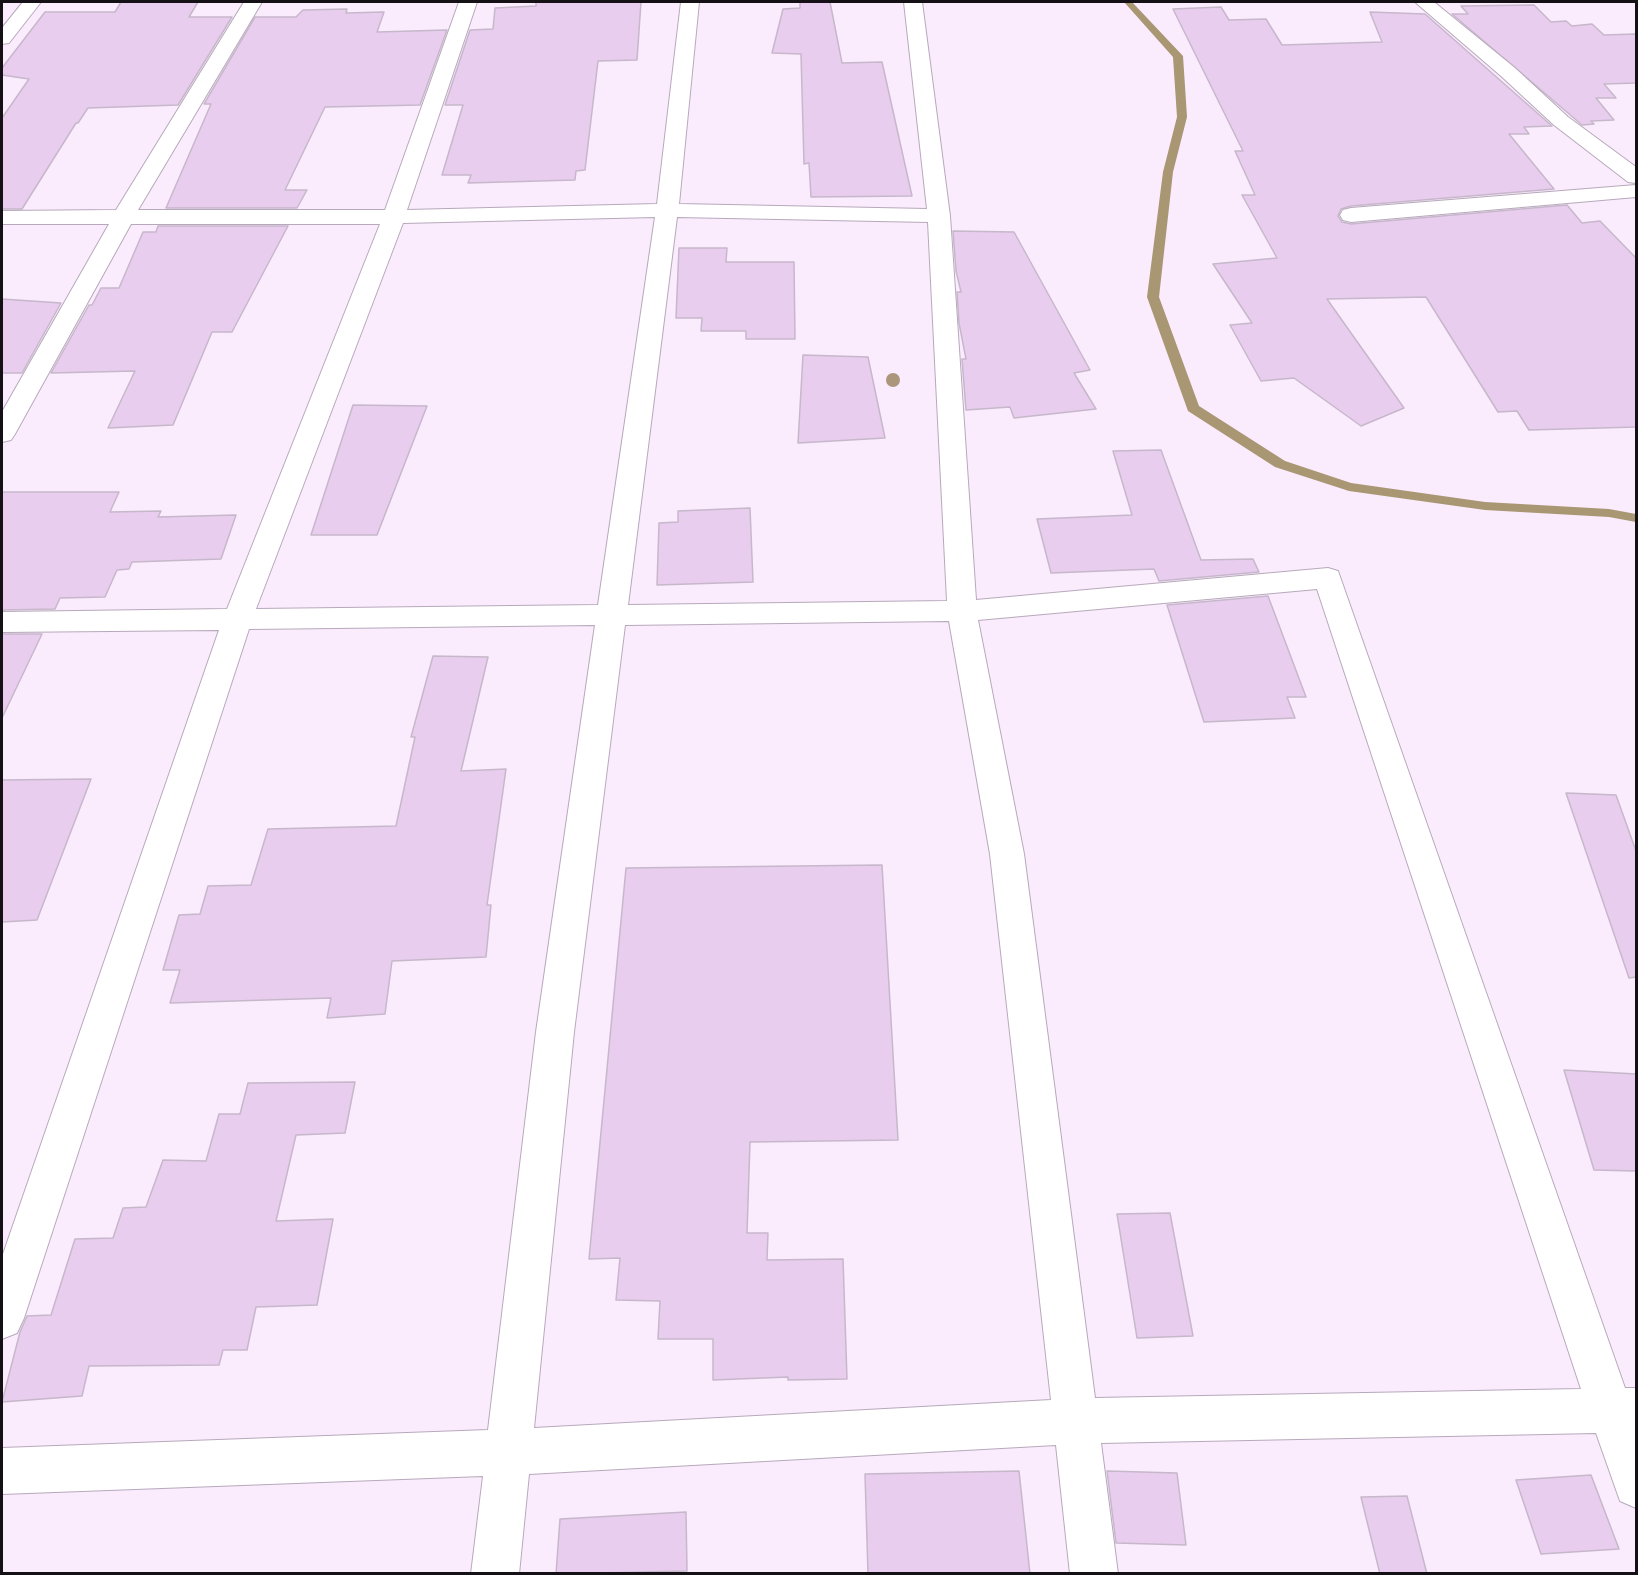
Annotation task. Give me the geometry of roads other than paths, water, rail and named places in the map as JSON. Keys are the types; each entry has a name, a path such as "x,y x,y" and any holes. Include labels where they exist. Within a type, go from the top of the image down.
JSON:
{"street":[{"path":"2,39 32,2"},
{"path":"2,434 124,216 253,2"},
{"path":"2,1318 238,618 394,217 468,2"},
{"path":"495,1574 555,1032 667,210 690,2"},
{"path":"913,2 939,216 962,611 1007,854 1094,1574"},
{"path":"1424,2 1508,72 1561,121 1636,177"},
{"path":"1351,215 1636,191"},
{"path":"2,217 394,217 667,210 939,216"},
{"path":"2,622 238,618 611,617 962,611 1328,578 1623,1410 1636,1485"},
{"path":"2,1471 509,1452 1075,1421 1623,1410"}],"waterway":[{"path":"1128,2 1178,56 1182,117 1168,172 1153,297 1193,408 1280,464 1349,487 1485,506 1609,513 1636,518"}]}
